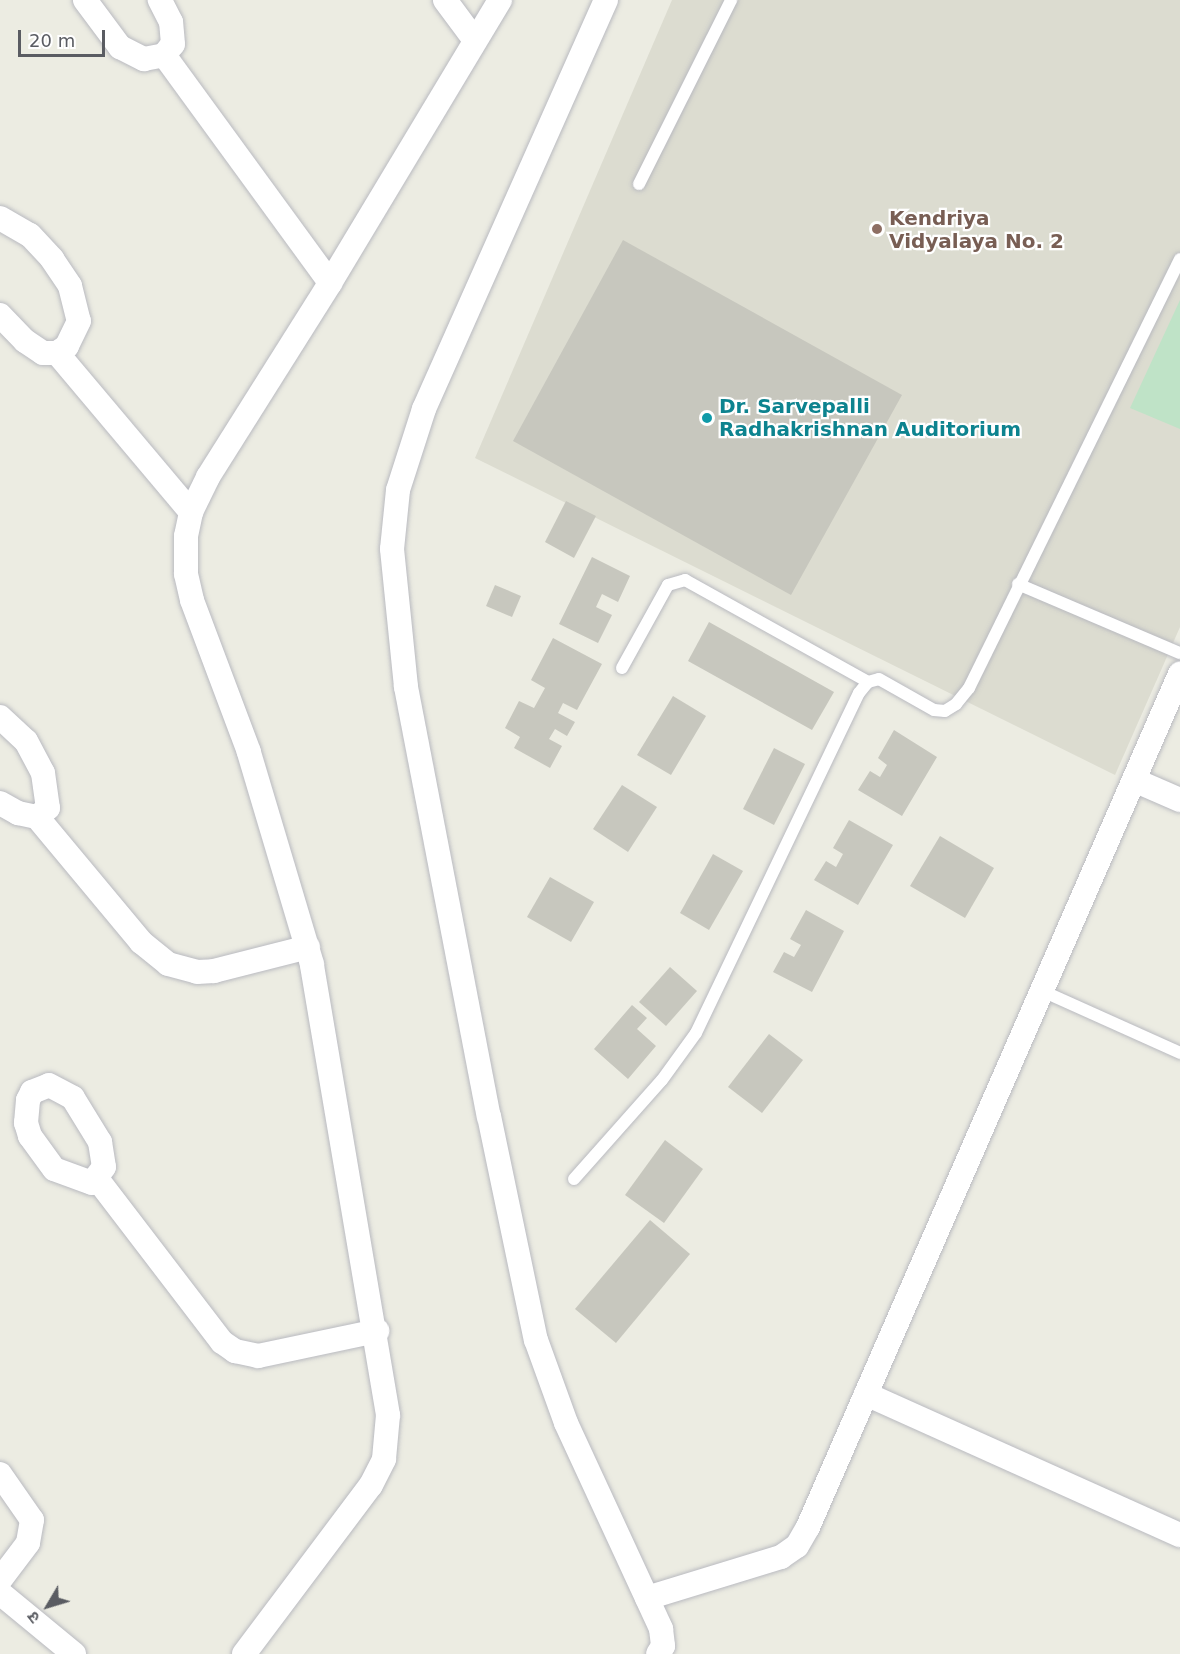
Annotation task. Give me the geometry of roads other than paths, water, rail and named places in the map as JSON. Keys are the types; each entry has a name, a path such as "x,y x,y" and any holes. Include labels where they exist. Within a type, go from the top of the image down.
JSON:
{"street":[{"path":"85,0 102,27 133,57 154,59 164,56 171,48 173,33 160,0"},
{"path":"445,0 474,39"},
{"path":"244,1654 371,1485 384,1459 388,1415 376,1332 308,946 249,753 192,600 184,555 191,512 208,477 330,283 474,39 500,0"},
{"path":"606,0 424,409 398,490 392,549 406,687 537,1340 566,1423 661,1629 666,1652"},
{"path":"164,56 330,283"},
{"path":"0,218 30,235 70,286 79,321 75,335 57,353 43,353 25,341 0,315"},
{"path":"57,353 191,512"},
{"path":"647,1598 756,1567 782,1557 797,1546 866,1394 1040,990 1180,674"},
{"path":"0,717 26,741 43,773 48,808 37,817"},
{"path":"1134,780 1180,800"},
{"path":"0,804 18,813 37,817 141,942 168,964 197,972 214,971 308,946"},
{"path":"98,1180 222,1342 235,1351 258,1356 376,1332"},
{"path":"866,1394 1180,1535"},
{"path":"0,1474 32,1520 28,1543 0,1580"},
{"path":"0,1593 74,1654"}],"lane":[{"path":"639,184 731,0"},
{"path":"574,1179 662,1080 696,1033 859,693 868,682 879,679 890,683 934,710 945,711 956,704 980,667 1018,584 1180,259"},
{"path":"622,668 668,585 685,580 868,682"},
{"path":"1018,584 1180,652"},
{"path":"1040,990 1180,1053"}],"place":[{"name":"Kendriya Vidyalaya No. 2","path":"877,229"},
{"name":"Dr. Sarvepalli Radhakrishnan Auditorium","path":"707,418"}]}
